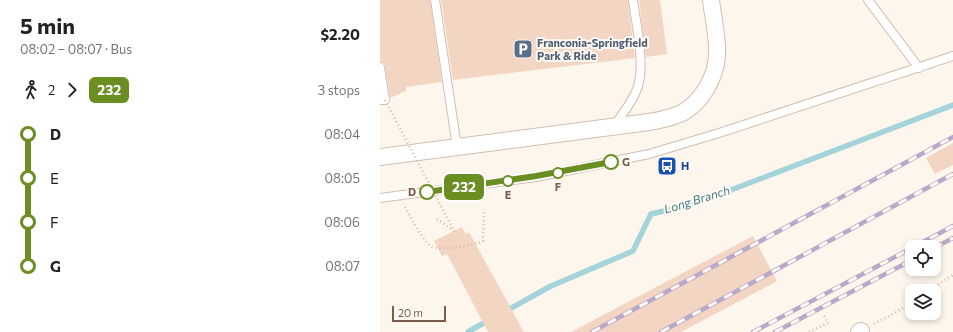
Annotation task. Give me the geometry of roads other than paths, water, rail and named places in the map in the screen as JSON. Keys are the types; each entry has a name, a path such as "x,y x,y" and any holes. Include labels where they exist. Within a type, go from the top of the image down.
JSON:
{"street":[{"path":"380,157 649,122 674,116 683,112 700,97 707,87 715,65 717,55 711,0"}],"lane":[{"path":"435,0 457,147"},
{"path":"613,126 628,106 638,88 640,57 633,0"},
{"path":"868,0 919,68"},
{"path":"380,198 536,176 649,154 720,133 953,56"},
{"path":"380,67 383,100"}],"waterway":[{"name":"Long Branch","path":"506,311 551,286 633,251 651,214 697,203 953,105"},
{"name":"Long Branch","path":"468,332 489,320"}],"railway":[{"path":"592,332 953,137"},
{"path":"661,332 953,174"},
{"path":"927,240 953,226"},
{"path":"941,244 953,238"},
{"path":"753,332 905,252"},
{"path":"775,332 905,264"}],"place":[{"name":"Franconia-Springfield Park & Ride","path":"523,49"},
{"name":"G","path":"611,162"},
{"name":"H","path":"667,166"},
{"name":"F","path":"558,173"},
{"name":"E","path":"508,181"},
{"name":"D","path":"427,192"}]}
